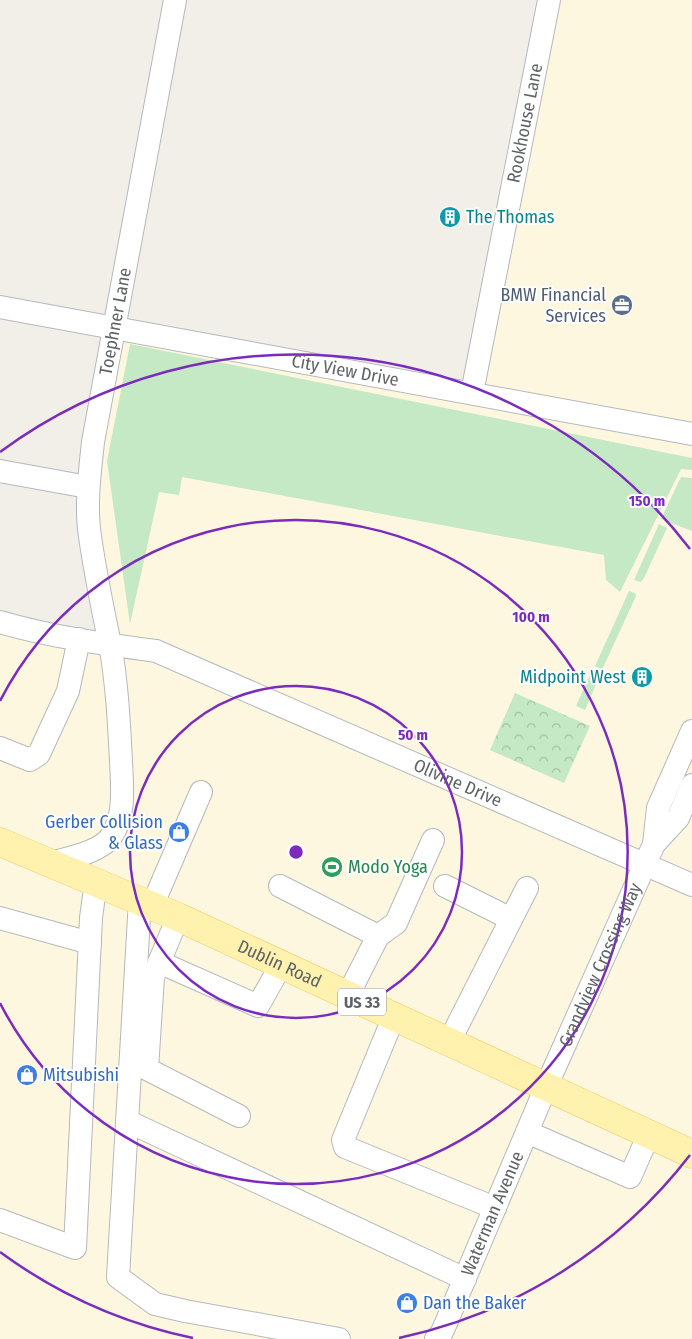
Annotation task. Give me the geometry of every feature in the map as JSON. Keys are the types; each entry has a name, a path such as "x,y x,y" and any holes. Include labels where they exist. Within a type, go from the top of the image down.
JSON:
{"main road":[{"name":"Dublin Road","path":"0,842 178,917 692,1154"}],"street":[{"name":"Toephner Lane","path":"51,863 102,846 110,838 116,827 122,803 117,690 94,568 89,526 88,487 93,442 175,0"},
{"name":"Rookhouse Lane","path":"472,393 549,0"},
{"name":"City View Drive","path":"0,307 692,434"},
{"path":"0,471 88,487"},
{"name":"Olivine Drive","path":"0,622 21,628 110,645 156,651 650,854 692,885"},
{"path":"0,748 30,760 40,754 68,691 78,639"},
{"name":"Grandview Crossing Way","path":"650,854 658,808 692,731"},
{"path":"0,733 42,751"},
{"name":"Grandview Crossing Way","path":"546,1087 650,854 678,818 692,785"},
{"path":"138,1069 146,903 202,792"},
{"path":"348,995 378,936 396,923 433,840"},
{"path":"0,1220 75,1248 90,943 96,881"},
{"path":"280,886 378,936"},
{"path":"445,886 511,919"},
{"path":"449,1042 527,888"},
{"path":"178,917 153,977 138,1069 127,1121 118,1277 155,1304 339,1339"},
{"path":"0,918 90,943"},
{"path":"159,962 258,1006 281,965"},
{"path":"394,1016 343,1140 345,1148 495,1208"},
{"path":"138,1069 239,1116"},
{"name":"Waterman Avenue","path":"436,1339 441,1334 546,1087"},
{"path":"127,1121 465,1279"},
{"path":"527,1132 630,1177 649,1134"}],"shaded area":[{"path":"549,0 692,0 692,1339 0,1339 0,622 109,645 89,526 115,328 472,393"}],"green space":[{"path":"130,344 692,458 692,470 681,469 620,592 606,580 604,555 182,477 179,495 159,492 130,624 107,461"},
{"path":"681,477 692,478 692,531 661,519"},
{"path":"659,524 667,528 644,578 641,582 634,580"},
{"path":"629,591 635,593 636,596 602,670 595,666"},
{"path":"593,672 600,675 585,710 576,706"},
{"path":"515,693 590,726 564,783 490,750"}],"place":[{"name":"The Thomas","path":"450,217"},
{"name":"BMW Financial Services","path":"622,305"},
{"name":"Midpoint West","path":"642,677"},
{"name":"Gerber Collision & Glass","path":"179,832"},
{"name":"Modo Yoga","path":"332,867"},
{"name":"Mitsubishi","path":"27,1075"},
{"name":"Dan the Baker","path":"407,1303"}]}
